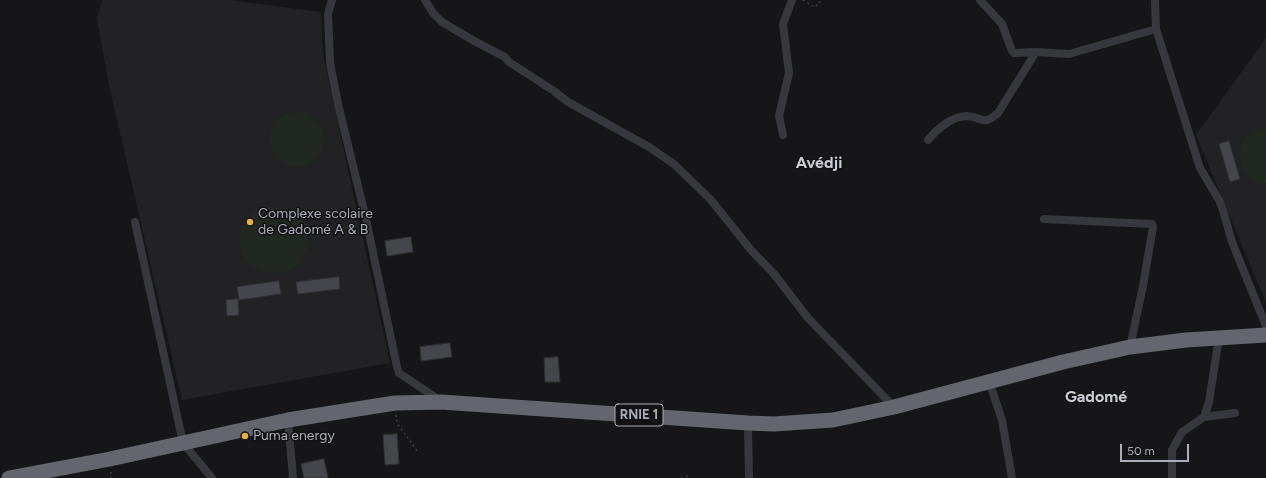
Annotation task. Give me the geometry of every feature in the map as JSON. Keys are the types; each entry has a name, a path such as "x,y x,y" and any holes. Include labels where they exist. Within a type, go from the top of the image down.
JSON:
{"highway":[{"name":"RNIE 1","path":"9,478 288,420 395,403 441,402 748,423 774,424 833,420 894,406 1063,362 1130,347 1219,337 1266,335"}],"street":[{"path":"332,0 328,14 330,63 338,104 366,219 397,367 399,373 441,402"},
{"path":"425,0 433,13 447,25 505,57 509,62 554,91 568,102 674,164 694,182 716,207 751,250 774,274 808,318 894,406"},
{"path":"783,135 779,116 789,73 783,24 792,0"},
{"path":"980,0 1002,24 1014,53 1036,52 1069,54 1156,29"},
{"path":"1155,0 1156,29 1200,168 1219,200 1232,242 1266,326"},
{"path":"928,140 946,123 964,117 968,116 982,121 988,121 991,119 998,113 1036,52"},
{"path":"1044,219 1152,224 1153,227 1143,286 1130,347"},
{"path":"135,222 183,443 212,478"},
{"path":"1204,417 1209,402 1219,337"},
{"path":"989,381 1002,420 1012,478"},
{"path":"1172,478 1172,450 1182,432 1204,417 1235,412"},
{"path":"288,420 293,478"},
{"path":"748,423 749,478"}],"path":[{"path":"803,0 815,7 822,0"},
{"path":"397,419 397,423 418,452"},
{"path":"681,478 688,476"}],"shaded area":[{"name":"Complexe scolaire de Gadomé A & B","path":"102,0 228,0 321,12 323,54 390,363 182,400 108,81 97,18"},
{"path":"1266,38 1266,303 1196,135"},
{"path":"292,112 302,112 312,116 320,124 324,134 324,144 320,154 312,162 302,166 292,166 282,162 274,154 270,144 270,134 274,124 282,116"},
{"path":"1262,128 1266,128 1266,183 1252,179 1247,174 1243,168 1240,154 1244,140 1252,133"},
{"path":"267,206 281,206 293,211 303,221 308,233 308,247 303,259 293,269 281,274 267,274 255,269 245,259 240,247 240,233 245,221 255,211"}],"building":[{"path":"1229,141 1240,179 1230,182 1219,144"},
{"path":"411,237 413,252 387,256 385,241"},
{"path":"339,277 340,289 298,294 296,282"},
{"path":"279,281 281,294 239,300 237,287"},
{"path":"238,299 239,315 227,316 226,300"},
{"path":"450,343 452,357 421,361 420,347"},
{"path":"558,357 560,382 545,382 544,358"},
{"path":"397,434 399,464 385,465 383,435"},
{"path":"324,459 328,478 304,478 301,464"}],"place":[{"name":"Complexe scolaire de Gadomé A & B","path":"250,222"},
{"name":"Puma energy","path":"245,436"}],"district":[{"name":"Avédji","path":"819,163"},
{"name":"Gadomé","path":"1096,397"}]}
